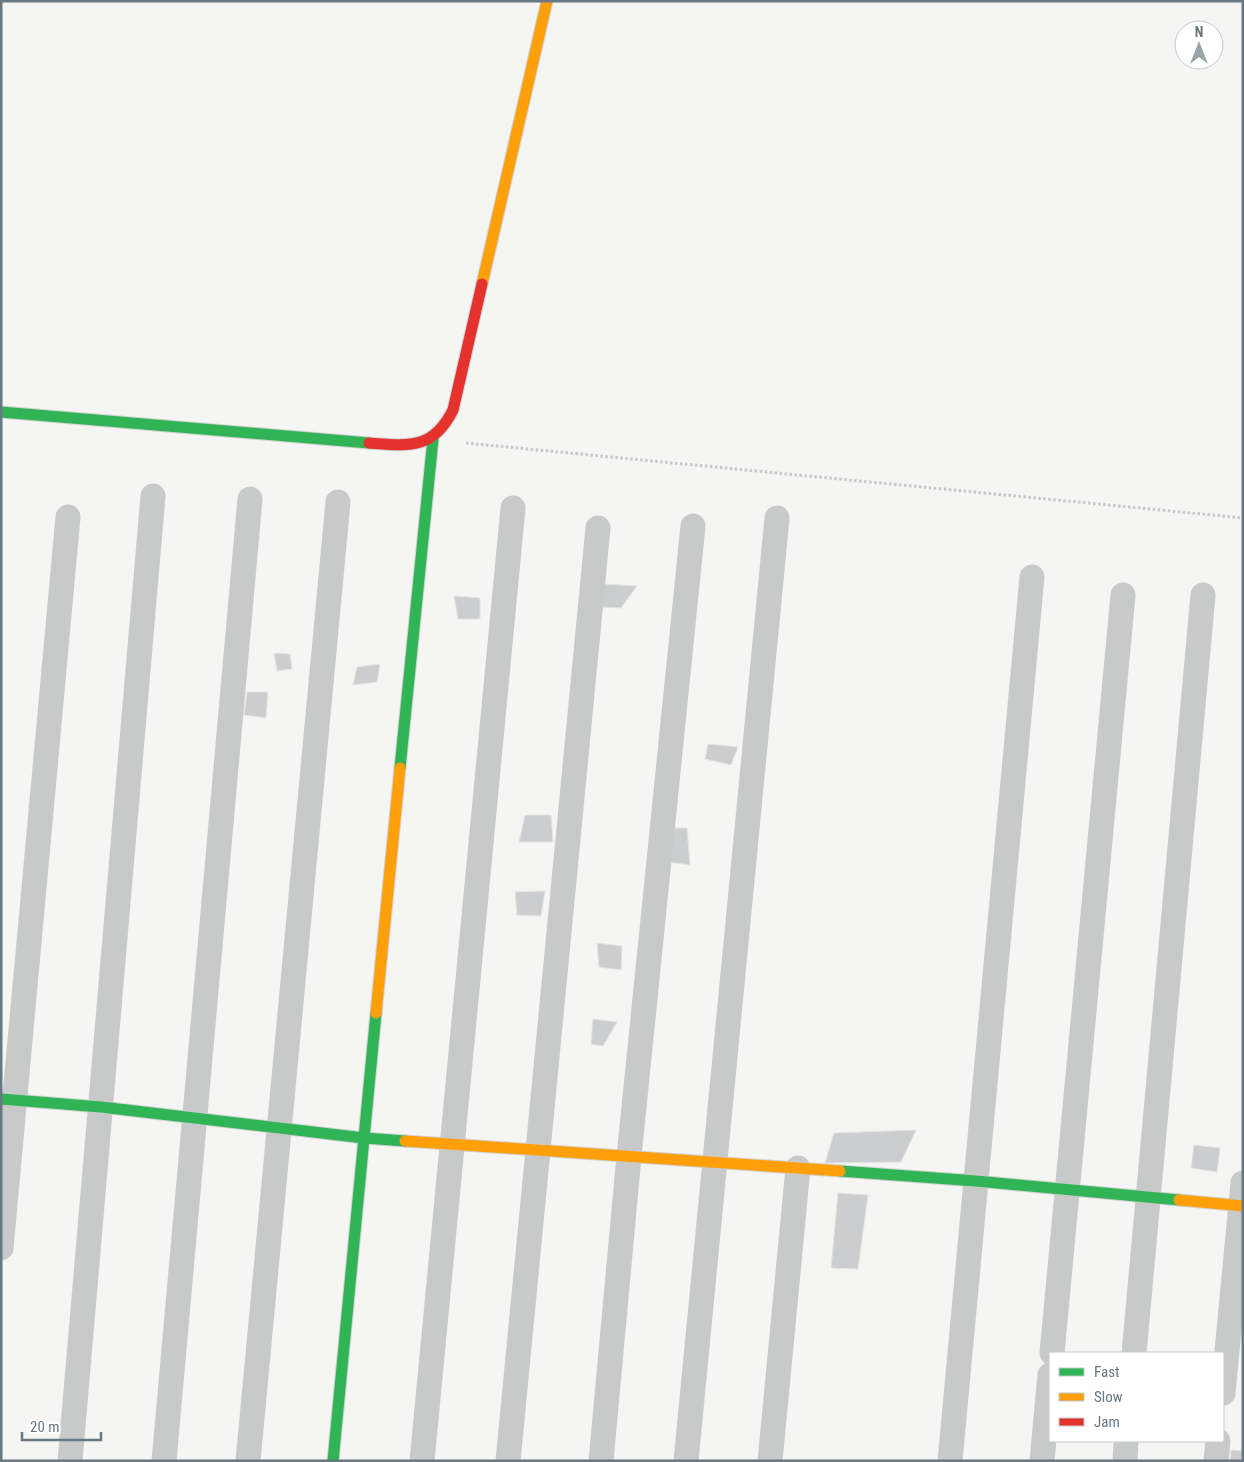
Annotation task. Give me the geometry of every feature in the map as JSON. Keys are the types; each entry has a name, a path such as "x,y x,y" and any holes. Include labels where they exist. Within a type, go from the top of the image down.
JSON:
{"street":[{"path":"1,412 395,445 416,445 433,439 445,427 453,410 546,1"},
{"path":"333,1461 433,439"},
{"path":"70,1461 154,496"},
{"path":"164,1461 250,499"},
{"path":"248,1461 338,502"},
{"path":"422,1461 513,508"},
{"path":"1,1248 8,1100 68,517"},
{"path":"686,1461 777,518"},
{"path":"602,1461 629,1156 693,526"},
{"path":"508,1461 598,528"},
{"path":"950,1461 1032,577"},
{"path":"1052,1352 1123,595"},
{"path":"1134,1352 1203,595"},
{"path":"8,1100 101,1107 364,1138 976,1181 1148,1198 1242,1199 1224,1383"},
{"path":"770,1461 798,1168"},
{"path":"1042,1461 1049,1386"},
{"path":"1124,1461 1126,1442"},
{"path":"1216,1461 1218,1442"}],"path":[{"path":"433,439 1243,518"}],"building":[{"path":"604,584 637,586 621,608 602,607"},
{"path":"454,596 480,598 480,619 458,619"},
{"path":"274,653 290,654 292,669 277,671"},
{"path":"380,664 377,682 353,685 357,667"},
{"path":"247,692 268,692 266,718 244,715"},
{"path":"708,744 738,747 731,765 705,759"},
{"path":"525,815 551,815 553,842 519,842"},
{"path":"670,828 687,828 690,865 668,862"},
{"path":"545,891 541,916 517,915 515,892"},
{"path":"597,943 622,946 621,970 599,967"},
{"path":"593,1019 617,1022 603,1046 591,1044"},
{"path":"916,1130 901,1162 825,1163 834,1133"},
{"path":"1194,1145 1220,1148 1217,1172 1191,1168"},
{"path":"838,1193 868,1195 858,1269 831,1268"},
{"path":"1231,1450 1243,1451 1243,1461 1230,1461"}],"traffic: fast":[{"path":"1,412 369,443"},
{"path":"400,768 433,439"},
{"path":"1,1099 101,1107 364,1138 376,1013"},
{"path":"333,1461 364,1138 405,1141"},
{"path":"840,1171 976,1181 1179,1200"}],"traffic: slow":[{"path":"482,284 547,1"},
{"path":"376,1013 400,768"},
{"path":"405,1141 840,1171"},
{"path":"1179,1200 1243,1206"}],"traffic: jam":[{"path":"369,443 396,445 418,443 428,439 445,423 453,410 482,284"}]}
